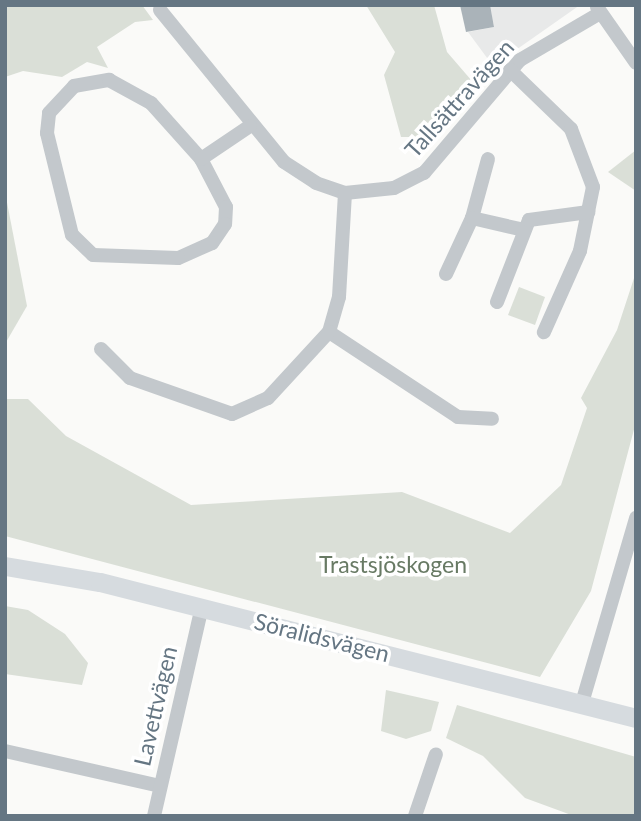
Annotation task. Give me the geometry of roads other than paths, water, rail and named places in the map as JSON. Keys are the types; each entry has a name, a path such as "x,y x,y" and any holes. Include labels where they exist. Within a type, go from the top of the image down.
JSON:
{"street":[{"path":"598,9 636,63"},
{"name":"Tallsättravägen","path":"160,10 250,126 293,170 345,193 394,188 424,173 510,70 543,42 598,9"},
{"path":"510,70 570,129 593,187 580,251 544,332"},
{"path":"109,80 151,103 201,159 226,207 225,224 212,243 178,258 93,255 72,235 47,133 49,113 74,86 109,80"},
{"path":"201,159 250,126"},
{"path":"446,274 472,218 488,159"},
{"path":"101,349 130,379 232,414 268,398 329,332 339,297 345,193"},
{"path":"497,302 524,230 539,215 588,212"},
{"path":"472,218 524,230"},
{"path":"329,332 458,417 492,419"},
{"path":"582,703 636,518"},
{"name":"Söralidsvägen","path":"5,566 202,607 636,718"},
{"name":"Lavettvägen","path":"154,816 202,607"},
{"path":"5,751 160,786"},
{"path":"415,816 436,754"}],"park label":[{"name":"Trastsjöskogen","path":"393,564"}]}
